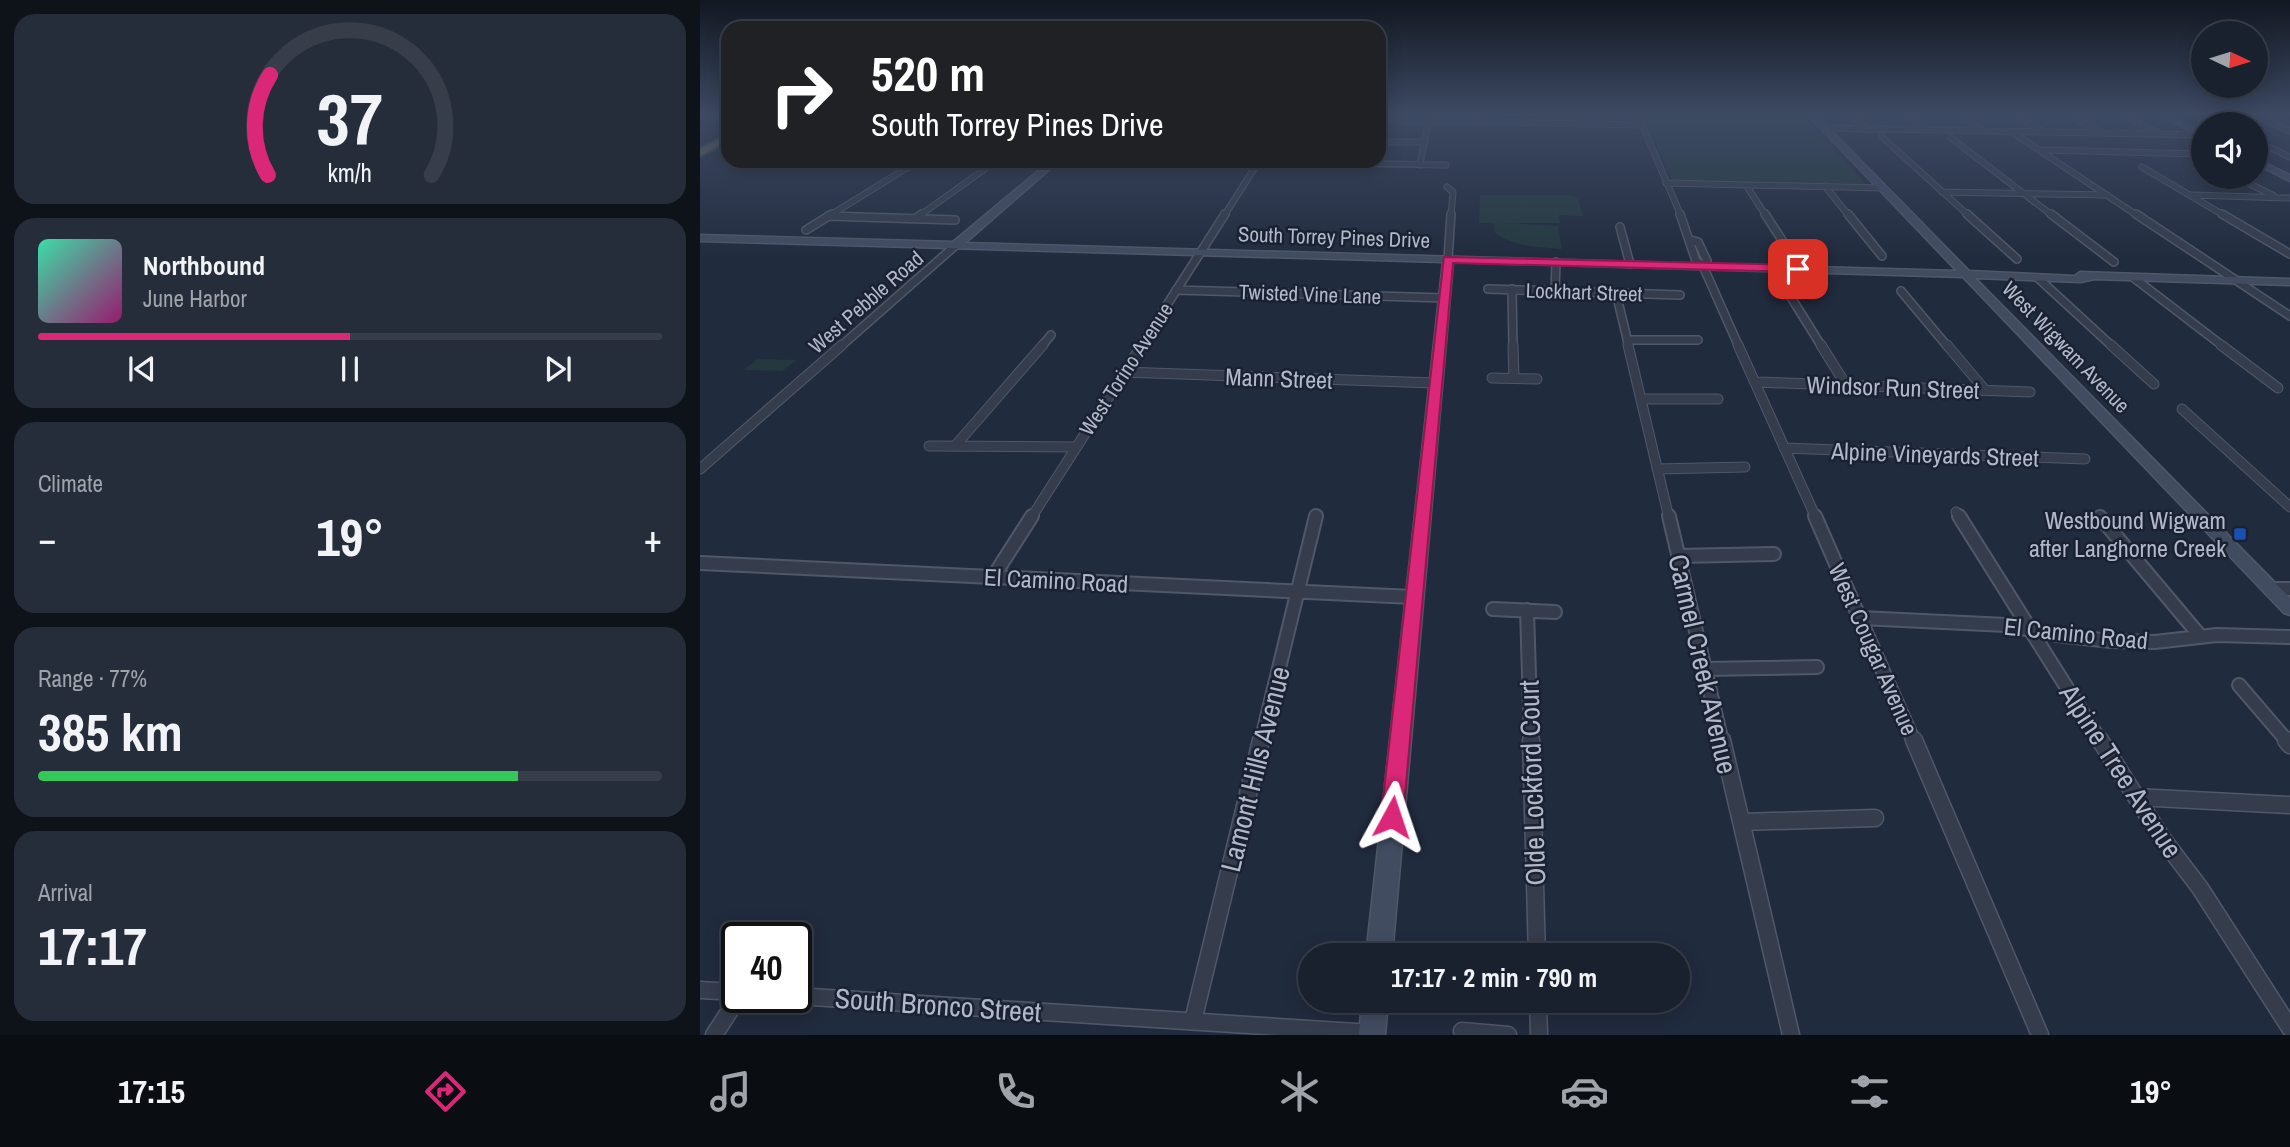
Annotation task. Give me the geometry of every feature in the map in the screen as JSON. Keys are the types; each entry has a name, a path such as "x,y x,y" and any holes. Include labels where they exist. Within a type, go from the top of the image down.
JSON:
{"street":[{"name":"West Cougar Avenue","path":"1658,163 1691,240 1688,242 1696,261 1703,266 1861,618 2040,1035"},
{"name":"West Wigwam Avenue","path":"1859,163 2290,609"},
{"path":"1911,163 2017,259"},
{"path":"1985,163 2114,262"},
{"path":"2060,163 2290,316"},
{"path":"1386,164 1446,165"},
{"path":"2142,167 2290,254"},
{"path":"2268,167 2290,178"},
{"path":"806,230 906,168"},
{"path":"915,219 986,168"},
{"name":"West Pebble Road","path":"700,469 1047,168"},
{"name":"West Torino Avenue","path":"993,577 1254,168"},
{"path":"1666,183 1883,188"},
{"path":"1746,185 1791,254"},
{"path":"1380,943 1448,259 1453,192 1447,187"},
{"path":"1825,187 1882,256"},
{"path":"2259,189 2290,205"},
{"path":"1942,192 2107,195"},
{"path":"2191,195 2290,198"},
{"path":"827,216 955,220"},
{"path":"1620,227 1630,264"},
{"name":"South Torrey Pines Drive","path":"700,237 2038,278 2290,282"},
{"path":"1555,290 1556,262"},
{"name":"South Torrey Pines Drive","path":"1966,274 1980,271 2064,273 2090,277"},
{"path":"2038,278 2154,384"},
{"path":"2134,278 2278,388"},
{"path":"1784,286 1846,385"},
{"name":"Lockhart Street","path":"1488,289 1680,295"},
{"path":"1512,289 1514,378"},
{"name":"Twisted Vine Lane","path":"1176,290 1444,298"},
{"path":"1901,291 1985,390"},
{"name":"Carmel Creek Avenue","path":"1616,293 1791,1035"},
{"path":"956,446 1051,335"},
{"path":"1627,340 1698,340"},
{"name":"Mann Street","path":"1123,372 1435,383"},
{"path":"1492,378 1537,379"},
{"name":"Windsor Run Street","path":"1756,382 2030,392"},
{"path":"1641,399 1718,399"},
{"path":"2182,410 2290,506"},
{"path":"929,446 1075,447"},
{"name":"Alpine Vineyards Street","path":"1784,448 2085,459"},
{"path":"1657,469 1745,467"},
{"name":"Alpine Tree Avenue","path":"1955,512 2162,838 2200,888 2290,1028"},
{"name":"Lamont Hills Avenue","path":"1193,1021 1316,516"},
{"path":"2100,517 2201,637"},
{"path":"1678,556 1774,554"},
{"name":"El Camino Road","path":"700,563 1413,597"},
{"path":"2270,589 2290,589"},
{"path":"1493,609 1555,611"},
{"name":"Olde Lockford Court","path":"1527,610 1537,943"},
{"name":"El Camino Road","path":"1861,618 2006,625 2111,640 2155,642 2201,637 2290,637"},
{"path":"1704,669 1816,667"},
{"path":"2239,685 2290,746"},
{"path":"2136,797 2290,805"},
{"path":"1741,822 1875,818"},
{"path":"700,990 721,991"},
{"name":"South Bronco Street","path":"812,997 1372,1034"},
{"path":"714,1035 728,1013"},
{"path":"1372,1034 1374,1013"},
{"path":"1538,1013 1539,1035"},
{"path":"1462,1031 1508,1035"}],"green space":[{"path":"1665,163 1847,163 1866,184 1672,180"},
{"path":"1480,195 1569,195 1578,199 1583,216 1559,215 1560,223 1500,223 1558,226 1562,249 1526,245 1501,237 1494,232 1494,223 1479,223"},
{"path":"758,359 797,360 782,371 743,370"}],"place":[{"name":"Westbound Wigwam after Langhorne Creek","path":"2240,534"}],"route":[{"path":"1392,817 1448,259 1798,269"}]}
